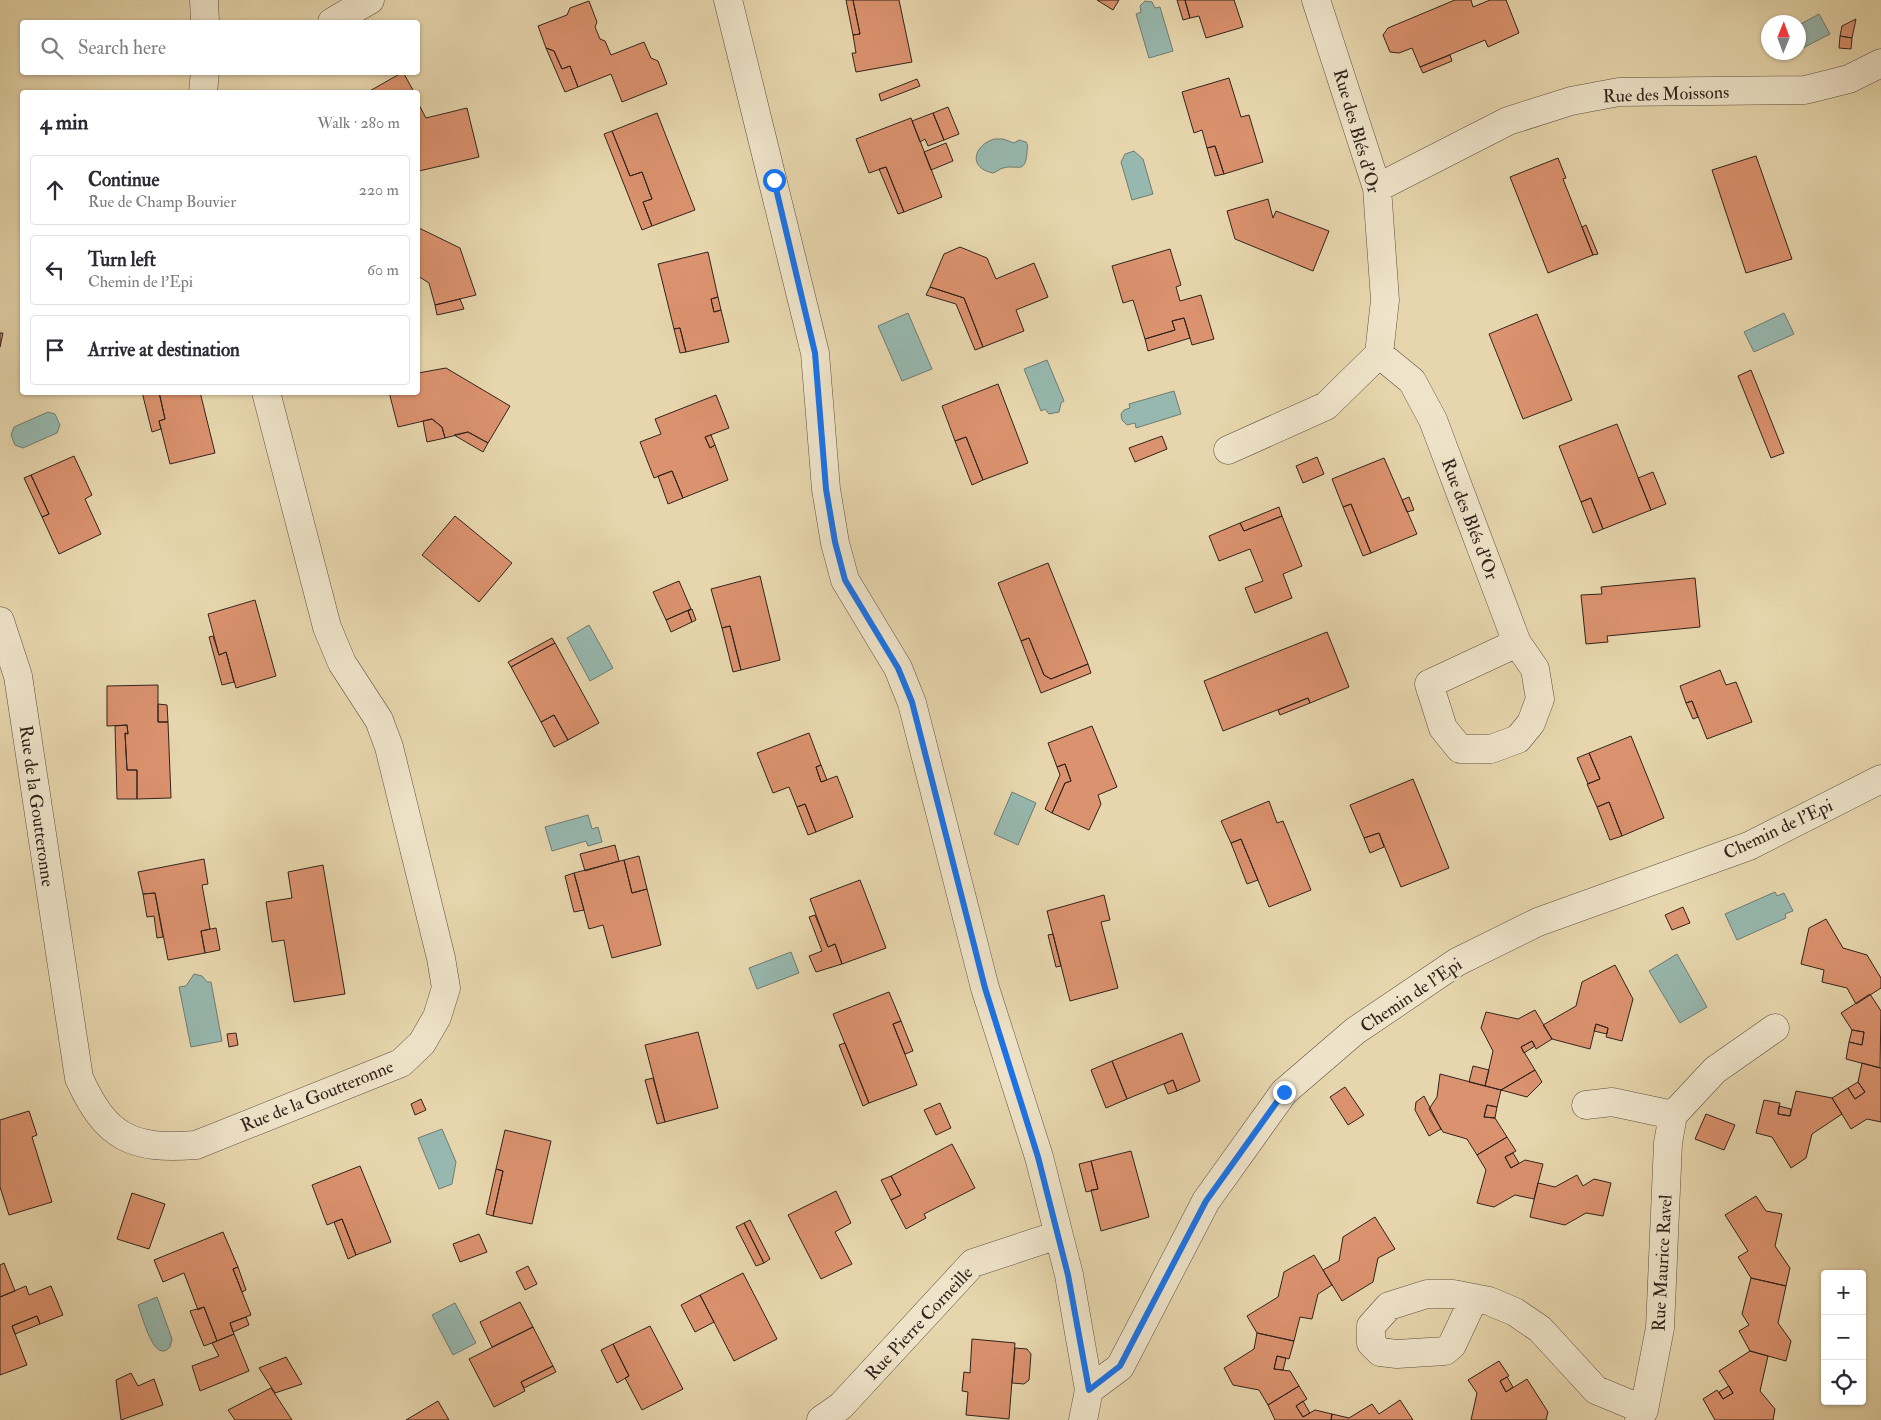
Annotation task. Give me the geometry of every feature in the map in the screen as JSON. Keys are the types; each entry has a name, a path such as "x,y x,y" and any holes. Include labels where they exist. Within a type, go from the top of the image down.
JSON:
{"street":[{"path":"204,0 205,20"},
{"path":"335,20 370,0"},
{"path":"728,0 815,353 826,489 837,552 845,580 898,668 912,702 985,988 1038,1157 1068,1275 1089,1390 1083,1420"},
{"name":"Rue des Blés d'Or","path":"1316,0 1377,188 1385,300 1380,354 1412,381 1433,420 1517,643"},
{"name":"Rue des Moissons","path":"1377,188 1508,121 1571,101 1619,92 1805,90 1848,79 1881,63"},
{"path":"203,90 205,75"},
{"path":"1228,450 1326,406 1380,354"},
{"name":"Rue de la Goutteronne","path":"0,621 18,676 79,1078 90,1104 109,1125 133,1142 164,1148 196,1145 401,1063 422,1043 437,1016 446,988 441,958 389,747 379,720 342,663 327,628 267,395"},
{"name":"Chemin de l'Epi","path":"1089,1390 1120,1366 1206,1201 1284,1092 1355,1031 1457,962 1538,922 1749,846 1881,779"},
{"path":"1586,1105 1612,1102 1673,1115 1715,1070 1775,1028"},
{"name":"Rue Maurice Ravel","path":"1474,1298 1515,1312 1540,1328 1596,1390 1642,1415 1660,1328 1668,1143 1673,1115"},
{"name":"Rue Pierre Corneille","path":"821,1420 841,1406 973,1263 1058,1235"}],"water":[{"path":"1145,1 1152,2 1155,8 1160,7 1173,51 1149,58 1136,14 1141,12 1140,6"},
{"path":"1819,14 1830,34 1806,46 1806,21"},
{"path":"994,139 1003,139 1014,143 1019,140 1026,142 1028,147 1024,164 1019,167 1003,168 993,173 980,167 976,157 978,152 987,142"},
{"path":"1134,151 1143,159 1153,194 1132,200 1121,162 1125,154"},
{"path":"908,313 932,369 902,381 878,326"},
{"path":"1784,313 1794,334 1754,352 1744,332"},
{"path":"1047,360 1064,401 1061,403 1059,412 1049,414 1045,409 1041,411 1024,369"},
{"path":"1174,391 1181,414 1136,428 1135,423 1127,425 1122,420 1121,414 1124,410 1130,408 1129,404"},
{"path":"48,412 55,414 60,425 57,433 23,448 15,445 11,435 14,427"},
{"path":"589,625 613,668 590,681 567,638"},
{"path":"1012,792 1036,803 1018,845 994,834"},
{"path":"588,815 592,829 598,827 602,842 588,846 586,841 552,851 545,827"},
{"path":"1775,892 1777,896 1784,893 1793,911 1785,914 1786,918 1737,940 1725,914"},
{"path":"791,952 799,973 757,989 749,968"},
{"path":"1677,954 1707,1007 1680,1023 1649,971"},
{"path":"194,974 202,976 207,982 211,982 222,1041 191,1047 179,987 186,986"},
{"path":"442,1129 456,1162 452,1184 439,1189 418,1138"},
{"path":"157,1297 172,1339 170,1347 164,1351 159,1350 150,1338 138,1305"},
{"path":"455,1303 476,1343 453,1355 432,1315"}],"building":[{"path":"846,0 853,0 860,34 853,35"},
{"path":"853,0 899,0 912,62 856,72 852,53 856,53 853,35 860,34"},
{"path":"1097,0 1119,0 1113,10"},
{"path":"1177,0 1185,0 1190,18 1183,20"},
{"path":"1185,0 1234,0 1243,27 1206,38 1199,16 1190,18"},
{"path":"1455,0 1471,0 1473,7 1490,0 1506,0 1519,33 1488,47 1485,40 1420,67 1412,48 1399,53 1390,52 1383,35 1388,28"},
{"path":"589,1 597,22 595,27 600,39 605,41 611,55 644,42 651,58 658,61 667,84 622,102 611,74 578,87 570,66 562,69 554,51 546,48 538,26 567,15 570,8"},
{"path":"1856,19 1852,38 1840,36 1842,26"},
{"path":"1840,36 1852,38 1851,49 1839,48"},
{"path":"546,48 554,51 562,69 570,66 578,87 565,92"},
{"path":"1450,55 1452,61 1423,73 1420,67"},
{"path":"398,75 405,75 413,90 372,90"},
{"path":"1229,78 1241,117 1249,115 1263,162 1224,174 1215,146 1207,148 1202,130 1194,133 1182,92"},
{"path":"917,79 920,86 881,101 879,94"},
{"path":"420,107 426,118 467,108 479,157 420,171"},
{"path":"948,107 959,134 944,140 933,113"},
{"path":"657,113 695,210 652,226 643,202 652,199 642,172 630,176 612,131"},
{"path":"933,113 944,140 928,146 925,139 920,142 912,121"},
{"path":"911,118 942,197 904,212 886,167 869,173 856,139"},
{"path":"612,131 630,176 642,172 652,199 643,202 652,226 642,230 604,134"},
{"path":"946,143 953,161 931,170 924,152"},
{"path":"1215,146 1224,174 1215,176 1207,148"},
{"path":"1756,156 1792,259 1746,273 1712,170"},
{"path":"1558,158 1566,178 1563,179 1593,255 1548,273 1510,177"},
{"path":"886,167 904,212 898,214 879,169"},
{"path":"1268,199 1273,218 1276,211 1329,231 1313,271 1235,239 1227,211"},
{"path":"1586,225 1598,254 1593,255 1582,227"},
{"path":"420,228 460,248 476,295 435,305 429,283 420,277"},
{"path":"960,247 987,258 996,279 1034,263 1048,297 1016,310 1024,331 983,347 964,298 930,287 944,254"},
{"path":"1170,249 1181,285 1176,287 1180,301 1201,295 1214,339 1192,345 1184,318 1172,321 1175,330 1145,339 1133,300 1123,303 1112,266"},
{"path":"708,252 718,297 711,299 714,312 721,310 729,342 686,352 680,328 674,329 658,264"},
{"path":"930,287 964,298 983,347 975,350 956,304 926,295"},
{"path":"718,297 721,310 714,312 711,299"},
{"path":"460,299 464,309 437,315 435,305"},
{"path":"1537,314 1572,400 1523,419 1489,334"},
{"path":"1184,318 1190,338 1148,351 1145,339 1175,330 1172,321"},
{"path":"680,328 686,352 680,353 674,329"},
{"path":"0,333 3,333 0,347"},
{"path":"446,368 510,406 488,443 468,432 445,438 442,427 432,419 398,427 390,395 420,395 420,373"},
{"path":"1751,370 1784,453 1771,458 1738,376"},
{"path":"998,384 1028,463 983,480 966,437 955,441 942,406"},
{"path":"143,395 160,395 165,419 159,421 161,429 152,432"},
{"path":"160,395 201,395 215,453 170,464 159,421 165,419"},
{"path":"716,395 729,428 705,437 710,448 715,445 728,480 683,498 672,471 654,478 640,442 661,434 655,419"},
{"path":"432,419 442,427 445,438 427,442 423,421"},
{"path":"1617,424 1651,510 1603,529 1591,498 1581,502 1559,446"},
{"path":"468,432 488,443 483,452 454,435"},
{"path":"711,435 715,445 710,448 705,437"},
{"path":"1162,436 1167,449 1135,462 1129,448"},
{"path":"966,437 983,480 972,485 955,441"},
{"path":"74,456 92,495 85,499 101,534 59,554 42,517 49,514 31,475"},
{"path":"1317,457 1324,474 1303,483 1296,466"},
{"path":"1384,458 1417,534 1371,553 1351,504 1343,507 1332,479"},
{"path":"672,471 683,498 668,504 658,476"},
{"path":"1653,472 1666,504 1651,510 1638,478"},
{"path":"31,475 49,514 42,517 24,478"},
{"path":"1409,497 1414,510 1407,512 1402,500"},
{"path":"1591,498 1603,529 1593,533 1581,502"},
{"path":"1351,504 1371,553 1363,556 1343,507"},
{"path":"1279,507 1282,516 1244,531 1240,523"},
{"path":"455,516 512,563 479,602 422,555"},
{"path":"1282,516 1302,566 1283,574 1292,598 1255,613 1245,588 1263,581 1250,549 1219,561 1209,536 1240,523 1244,531"},
{"path":"1048,563 1088,664 1051,679 1044,675 1029,638 1021,641 998,583"},
{"path":"760,576 780,660 741,670 730,626 722,628 711,589"},
{"path":"1695,578 1700,627 1607,636 1608,642 1586,644 1581,595 1602,594 1601,587"},
{"path":"679,581 691,609 666,620 653,592"},
{"path":"255,600 276,676 236,688 226,652 219,655 208,614"},
{"path":"691,609 688,611 692,622 671,632 666,620"},
{"path":"692,609 696,620 692,622 688,611"},
{"path":"730,626 741,670 733,672 722,628"},
{"path":"1327,632 1349,687 1310,703 1308,698 1223,731 1204,681"},
{"path":"213,636 219,655 226,652 234,682 222,685 209,637"},
{"path":"552,638 555,643 511,667 508,662"},
{"path":"1029,638 1044,675 1051,679 1088,664 1091,673 1041,693 1021,641"},
{"path":"555,643 599,723 568,740 554,715 541,722 511,667"},
{"path":"1720,670 1726,685 1736,682 1752,722 1707,739 1692,701 1686,703 1680,686"},
{"path":"158,685 158,722 168,722 171,798 137,799 137,770 127,770 125,733 128,734 127,725 107,726 107,686"},
{"path":"1308,698 1310,703 1280,715 1278,710"},
{"path":"1692,701 1698,717 1693,719 1686,703"},
{"path":"158,704 167,705 168,722 158,722"},
{"path":"554,715 568,740 554,747 541,722"},
{"path":"127,725 128,734 125,733 127,770 137,770 137,799 117,799 115,726"},
{"path":"1092,726 1117,787 1098,795 1101,804 1089,830 1052,813 1065,783 1071,781 1065,764 1057,767 1048,743"},
{"path":"809,733 821,765 816,767 821,782 837,776 853,817 816,832 805,804 797,807 789,787 773,793 757,753"},
{"path":"1631,736 1664,818 1622,836 1609,802 1597,807 1587,784 1600,779 1589,753"},
{"path":"1589,753 1600,779 1588,784 1577,758"},
{"path":"1065,764 1071,781 1065,783 1052,813 1045,809 1060,775 1057,767"},
{"path":"821,765 827,780 821,782 816,767"},
{"path":"1413,779 1449,868 1401,887 1379,833 1364,838 1350,805"},
{"path":"1269,801 1277,823 1283,821 1311,890 1269,907 1241,839 1231,843 1221,821"},
{"path":"1609,802 1622,836 1610,840 1597,807"},
{"path":"805,804 816,832 808,835 797,807"},
{"path":"1379,833 1384,847 1370,853 1364,838"},
{"path":"1241,839 1258,880 1247,884 1231,843"},
{"path":"615,845 619,861 585,871 580,854"},
{"path":"639,856 647,889 632,893 624,860"},
{"path":"204,859 208,884 202,885 210,929 201,931 205,953 168,960 155,893 143,894 138,872"},
{"path":"624,860 632,893 647,889 661,945 612,958 603,925 589,929 574,873"},
{"path":"323,865 345,994 294,1002 284,940 272,942 266,902 292,898 288,872"},
{"path":"574,873 584,910 574,912 565,876"},
{"path":"860,880 886,948 842,964 835,944 828,947 810,899"},
{"path":"155,893 163,937 157,938 154,916 147,917 143,894"},
{"path":"1104,895 1110,920 1101,922 1118,988 1070,1001 1047,911"},
{"path":"1683,907 1690,923 1672,930 1665,915"},
{"path":"815,915 828,947 835,944 842,964 816,972 809,956 822,951 809,917"},
{"path":"1826,919 1843,948 1867,955 1881,978 1881,988 1856,1004 1847,988 1822,982 1824,970 1801,964 1809,928"},
{"path":"216,928 220,950 205,953 201,931"},
{"path":"1053,934 1061,966 1056,967 1048,935"},
{"path":"1615,965 1633,999 1622,1041 1606,1037 1608,1028 1596,1024 1590,1049 1552,1039 1543,1025 1576,1006 1582,982"},
{"path":"889,992 901,1021 893,1024 917,1085 869,1103 833,1014"},
{"path":"1870,994 1881,1011 1880,1068 1846,1059 1849,1042 1862,1045 1864,1032 1852,1030 1841,1013"},
{"path":"1535,1010 1552,1039 1536,1049 1532,1041 1521,1047 1535,1070 1501,1090 1485,1086 1493,1051 1481,1028 1486,1012 1518,1019"},
{"path":"901,1021 913,1051 905,1054 893,1024"},
{"path":"1596,1024 1608,1028 1607,1034 1594,1031"},
{"path":"1852,1030 1864,1032 1862,1045 1849,1042"},
{"path":"698,1032 718,1108 665,1122 645,1045"},
{"path":"236,1033 238,1045 229,1047 227,1034"},
{"path":"1182,1033 1200,1081 1177,1091 1173,1080 1127,1099 1112,1061"},
{"path":"1532,1041 1535,1046 1524,1053 1521,1047"},
{"path":"845,1043 869,1103 863,1106 839,1045"},
{"path":"1112,1061 1127,1099 1106,1108 1091,1070"},
{"path":"1862,1063 1881,1068 1881,1122 1867,1119 1851,1129 1832,1098 1848,1088 1855,1099 1865,1092 1858,1082"},
{"path":"1473,1066 1489,1070 1485,1086 1469,1082"},
{"path":"1535,1070 1542,1082 1527,1097 1501,1090"},
{"path":"1440,1074 1501,1090 1497,1107 1487,1105 1484,1117 1495,1118 1507,1137 1477,1155 1467,1139 1443,1132 1429,1109 1437,1097"},
{"path":"653,1078 665,1122 657,1124 645,1080"},
{"path":"1173,1080 1177,1091 1168,1094 1164,1084"},
{"path":"1858,1082 1865,1092 1855,1099 1848,1088"},
{"path":"1345,1087 1364,1115 1348,1125 1330,1097"},
{"path":"1796,1091 1832,1098 1842,1114 1812,1134 1806,1158 1791,1168 1772,1137 1756,1133 1764,1100 1780,1103 1778,1114 1790,1116"},
{"path":"1424,1096 1441,1129 1429,1136 1415,1110 1416,1102"},
{"path":"421,1099 426,1110 415,1115 411,1104"},
{"path":"940,1103 951,1128 936,1135 924,1110"},
{"path":"1487,1105 1497,1107 1495,1118 1484,1117"},
{"path":"1779,1106 1791,1109 1790,1116 1778,1114"},
{"path":"29,1111 37,1135 32,1137 52,1202 9,1215 0,1187 0,1120"},
{"path":"1706,1114 1735,1125 1724,1150 1695,1139"},
{"path":"505,1130 551,1141 532,1224 493,1216 503,1171 496,1169"},
{"path":"1507,1137 1516,1151 1505,1157 1511,1168 1525,1160 1543,1164 1534,1199 1515,1195 1494,1207 1477,1203 1486,1170 1477,1155"},
{"path":"952,1144 975,1188 924,1214 926,1218 906,1229 891,1200 901,1195 891,1176"},
{"path":"1131,1151 1149,1217 1101,1231 1091,1190 1098,1189 1091,1161"},
{"path":"1513,1153 1519,1163 1511,1168 1505,1157"},
{"path":"1091,1161 1098,1189 1086,1192 1079,1164"},
{"path":"360,1166 391,1242 356,1255 342,1219 327,1225 312,1185"},
{"path":"496,1169 503,1171 493,1216 486,1214"},
{"path":"1577,1175 1583,1186 1594,1179 1611,1183 1603,1216 1586,1213 1565,1225 1530,1217 1538,1183 1555,1187"},
{"path":"891,1176 901,1195 891,1200 881,1180"},
{"path":"836,1191 851,1223 835,1232 852,1264 821,1279 788,1215"},
{"path":"132,1193 165,1204 149,1249 117,1239"},
{"path":"1756,1196 1766,1211 1782,1214 1775,1246 1790,1268 1786,1286 1751,1278 1738,1257 1748,1251 1725,1215"},
{"path":"1375,1217 1395,1249 1378,1258 1373,1282 1342,1301 1323,1270 1339,1261 1343,1237"},
{"path":"342,1219 356,1255 348,1259 334,1222"},
{"path":"750,1220 770,1259 764,1263 744,1223"},
{"path":"744,1223 764,1263 756,1266 736,1227"},
{"path":"223,1232 238,1267 233,1269 251,1315 230,1323 234,1334 217,1341 204,1307 198,1310 184,1273 163,1282 154,1260"},
{"path":"479,1234 487,1252 460,1262 453,1244"},
{"path":"1314,1255 1332,1285 1318,1294 1312,1319 1300,1317 1294,1341 1257,1333 1247,1316 1278,1297 1284,1272"},
{"path":"4,1263 15,1291 0,1297 0,1265"},
{"path":"528,1266 537,1284 525,1290 516,1272"},
{"path":"238,1267 246,1290 242,1292 233,1269"},
{"path":"743,1273 777,1339 734,1361 700,1295"},
{"path":"1751,1278 1786,1286 1778,1323 1791,1341 1786,1361 1750,1351 1739,1331 1749,1325 1742,1314"},
{"path":"26,1286 29,1295 51,1286 63,1315 40,1324 37,1316 12,1326 27,1365 0,1375 0,1297"},
{"path":"700,1295 714,1322 695,1332 681,1305"},
{"path":"520,1302 533,1327 492,1347 480,1322"},
{"path":"204,1307 217,1341 204,1346 190,1311"},
{"path":"37,1316 40,1324 15,1334 12,1326"},
{"path":"246,1317 249,1325 233,1332 230,1323"},
{"path":"650,1326 683,1389 642,1410 625,1378 629,1376 613,1344"},
{"path":"533,1327 553,1366 521,1382 525,1391 494,1407 469,1359"},
{"path":"1257,1333 1294,1341 1289,1359 1277,1356 1274,1369 1290,1371 1299,1386 1268,1405 1259,1390 1233,1385 1224,1368 1254,1349"},
{"path":"234,1334 249,1371 200,1391 192,1366 219,1356 212,1343"},
{"path":"972,1339 1015,1343 1009,1419 966,1415 968,1392 962,1391 964,1372 970,1373"},
{"path":"613,1344 629,1376 617,1383 601,1350"},
{"path":"1015,1348 1027,1349 1031,1354 1029,1380 1024,1384 1012,1383"},
{"path":"1750,1351 1768,1356 1760,1391 1775,1409 1773,1420 1715,1420 1703,1399 1717,1390 1723,1399 1733,1393 1719,1371"},
{"path":"1277,1356 1286,1358 1283,1370 1274,1369"},
{"path":"286,1357 302,1384 275,1393 259,1368"},
{"path":"1499,1361 1509,1376 1500,1381 1506,1392 1527,1379 1548,1412 1546,1420 1471,1420 1477,1393 1468,1380"},
{"path":"553,1366 556,1372 524,1388 521,1382"},
{"path":"131,1373 138,1386 154,1379 163,1405 121,1420 116,1380"},
{"path":"1507,1377 1513,1387 1506,1392 1500,1381"},
{"path":"1299,1386 1307,1399 1296,1406 1303,1417 1315,1410 1332,1414 1331,1420 1275,1420 1268,1405"},
{"path":"1729,1386 1733,1393 1723,1399 1719,1392"},
{"path":"271,1388 292,1420 235,1420 228,1410"},
{"path":"1400,1400 1413,1420 1331,1420 1332,1414 1349,1418 1372,1404 1379,1414"},
{"path":"438,1401 449,1420 406,1420"},
{"path":"1303,1401 1310,1413 1303,1417 1296,1406"}],"route":[{"path":"774,180 815,353 823,428 826,489 835,542 845,580 898,668 912,702 985,988 1038,1157 1068,1275 1089,1390 1120,1366 1206,1201 1284,1092"}]}
